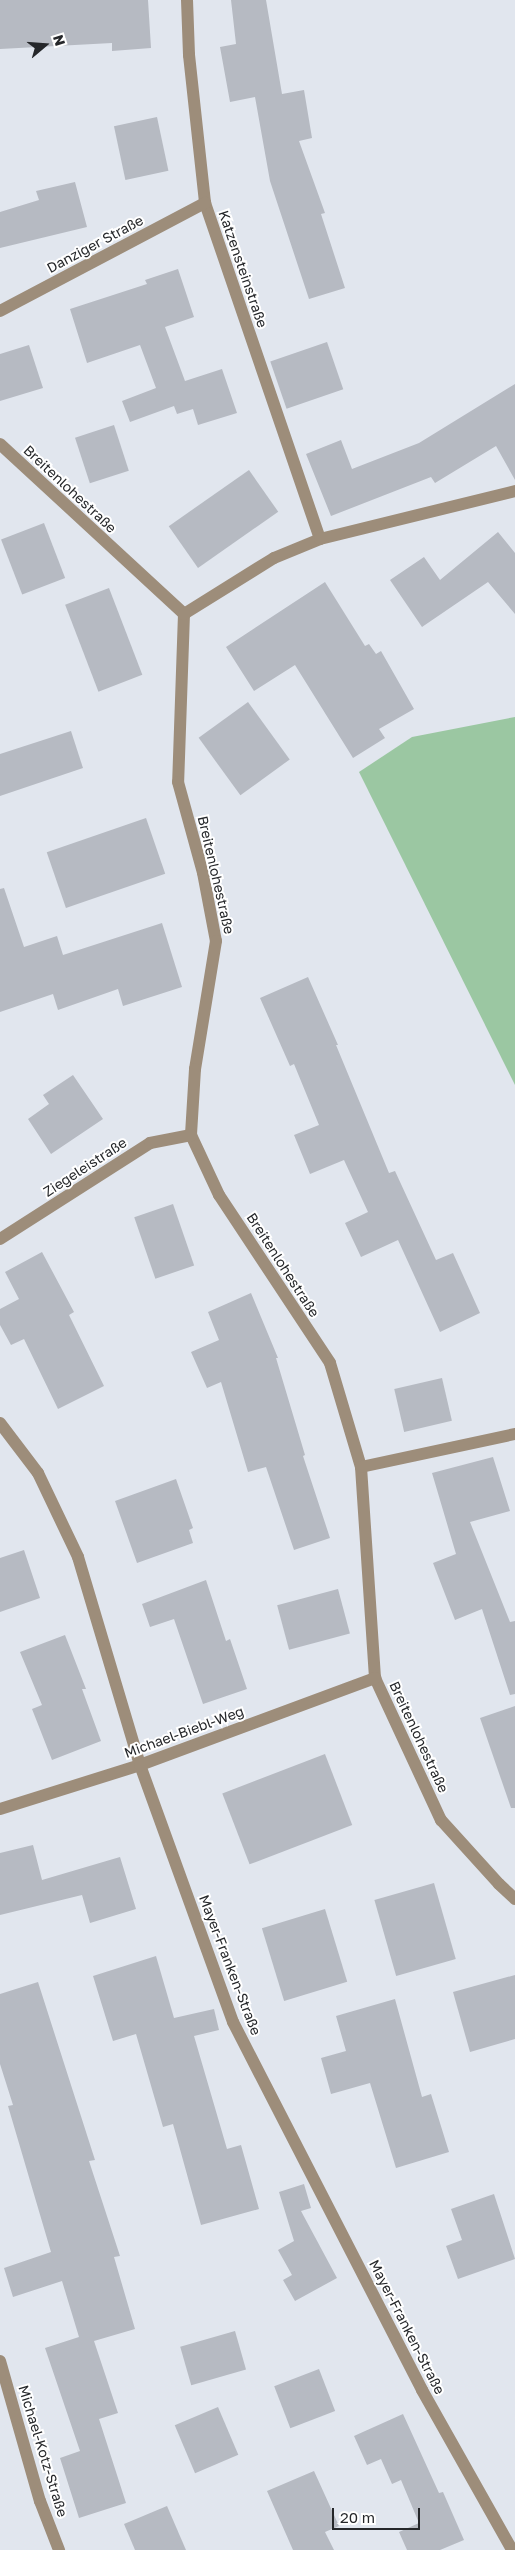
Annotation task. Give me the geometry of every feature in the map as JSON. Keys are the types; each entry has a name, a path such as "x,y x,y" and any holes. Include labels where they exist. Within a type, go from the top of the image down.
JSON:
{"street":[{"name":"Katzensteinstraße","path":"187,0 189,55 205,203 320,538"},
{"name":"Danziger Straße","path":"0,312 205,203"},
{"name":"Breitenlohestraße","path":"0,444 184,614 178,782 203,873 216,941 195,1069 192,1136 219,1195 330,1363 361,1467 375,1678 441,1820 515,1899"},
{"path":"184,614 274,558 320,538 515,491"},
{"name":"Ziegeleistraße","path":"0,1239 150,1143 192,1136"},
{"name":"Mayer-Franken-Straße","path":"0,1423 38,1473 78,1557 140,1765 233,2022 422,2390 512,2550"},
{"path":"361,1467 515,1434"},
{"name":"Michael-Biebl-Weg","path":"0,1809 140,1765 375,1678"},
{"name":"Michael-Kotz-Straße","path":"0,2361 40,2501 60,2550"}],"green space":[{"path":"515,717 515,1085 359,772 412,737"}],"building":[{"path":"0,0 148,0 151,48 112,51 112,43 0,49"},
{"path":"231,0 266,0 282,94 304,90 312,138 299,141 325,213 321,214 345,288 309,299 270,181 255,97 230,102 220,47 236,44"},
{"path":"157,117 168,171 125,180 114,126"},
{"path":"75,182 87,227 0,248 0,212 39,200 36,191"},
{"path":"178,269 194,317 165,327 185,381 222,369 237,413 198,425 193,409 177,414 174,406 130,422 122,401 156,388 140,345 87,363 70,309 147,284 145,280"},
{"path":"327,342 343,389 287,409 270,362"},
{"path":"29,345 43,388 0,401 0,354"},
{"path":"515,384 515,480 496,446 435,483 431,477 331,516 306,454 341,440 352,469 419,443"},
{"path":"114,425 129,471 90,483 75,438"},
{"path":"249,470 278,512 198,568 169,526"},
{"path":"44,523 65,578 22,595 1,539"},
{"path":"498,532 515,553 515,614 488,582 422,627 390,580 424,557 440,580"},
{"path":"325,582 365,646 369,644 376,654 381,651 414,709 379,729 385,738 353,758 295,665 254,691 226,647"},
{"path":"109,588 142,675 98,692 65,605"},
{"path":"248,702 290,759 240,795 199,738"},
{"path":"71,731 83,768 0,796 0,754"},
{"path":"146,818 165,874 66,908 47,852"},
{"path":"4,888 24,947 57,936 63,955 162,923 182,987 123,1006 118,989 58,1010 53,994 0,1012 0,889"},
{"path":"308,977 338,1045 336,1045 389,1173 395,1171 436,1260 453,1253 480,1313 440,1332 398,1240 361,1257 345,1223 368,1212 344,1160 310,1174 294,1135 319,1125 294,1064 290,1066 260,998"},
{"path":"73,1075 103,1119 51,1154 28,1119 49,1104 43,1095"},
{"path":"173,1204 194,1265 155,1279 134,1217"},
{"path":"42,1252 74,1312 69,1315 104,1386 58,1409 24,1339 11,1345 0,1325 0,1309 19,1299 5,1272"},
{"path":"251,1293 278,1358 276,1358 305,1455 303,1456 330,1538 294,1550 266,1467 248,1472 221,1382 207,1388 191,1352 219,1340 208,1312"},
{"path":"442,1378 452,1421 404,1432 394,1389"},
{"path":"493,1457 510,1511 470,1522 510,1622 515,1621 515,1694 510,1695 482,1609 455,1620 433,1563 456,1554 432,1473"},
{"path":"176,1479 193,1528 189,1530 193,1543 137,1563 115,1501"},
{"path":"24,1550 40,1598 0,1612 0,1558"},
{"path":"206,1580 226,1641 230,1639 247,1689 203,1704 174,1619 150,1627 142,1604"},
{"path":"338,1589 350,1633 289,1650 277,1605"},
{"path":"65,1635 86,1689 82,1689 101,1741 52,1760 32,1709 42,1705 20,1652"},
{"path":"515,1706 515,1808 511,1808 480,1718"},
{"path":"325,1754 352,1825 250,1864 222,1793"},
{"path":"33,1845 42,1880 120,1857 136,1909 90,1923 82,1895 0,1915 0,1853"},
{"path":"434,1883 456,1959 396,1976 374,1900"},
{"path":"325,1909 347,1982 284,2001 262,1928"},
{"path":"156,1956 174,2018 214,2009 219,2030 194,2036 227,2149 241,2145 259,2209 201,2225 173,2124 163,2127 136,2034 113,2041 93,1976"},
{"path":"515,1975 515,2039 470,2052 453,1992"},
{"path":"38,1982 95,2160 89,2161 120,2256 114,2257 135,2329 94,2341 118,2413 99,2419 126,2503 79,2518 60,2458 80,2451 45,2348 79,2337 62,2281 13,2297 4,2268 51,2252 8,2106 13,2105 0,2064 0,1994"},
{"path":"395,1999 422,2097 431,2094 449,2152 396,2168 370,2083 331,2094 321,2058 346,2051 336,2016"},
{"path":"304,2184 311,2208 301,2211 337,2278 295,2301 283,2280 292,2275 278,2250 294,2241 279,2192"},
{"path":"494,2194 515,2259 458,2279 446,2246 462,2240 451,2209"},
{"path":"235,2331 246,2369 191,2385 180,2347"},
{"path":"319,2369 335,2411 290,2428 274,2386"},
{"path":"218,2407 238,2455 195,2473 175,2425"},
{"path":"403,2414 439,2493 443,2492 464,2540 440,2550 407,2550 399,2532 419,2523 401,2480 392,2484 381,2459 367,2465 354,2436"},
{"path":"314,2471 339,2526 325,2532 334,2550 293,2550 267,2491"},
{"path":"167,2506 186,2550 135,2550 124,2524"}]}
